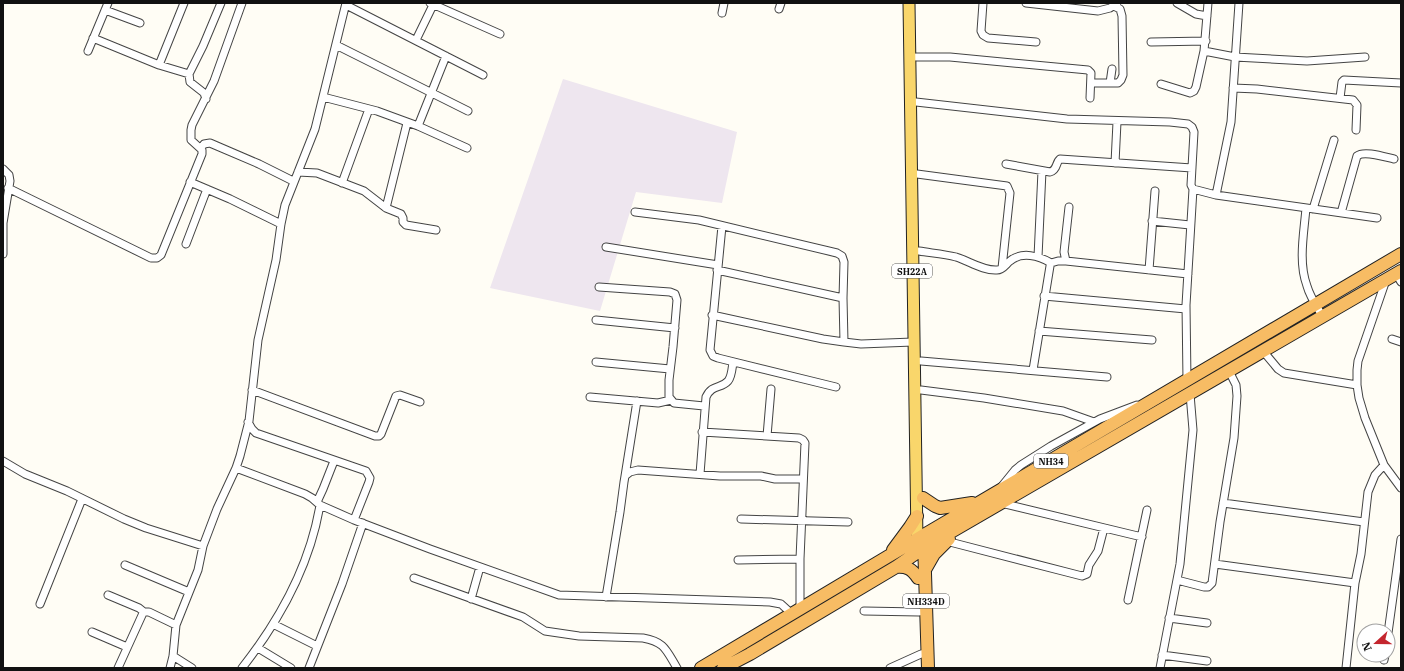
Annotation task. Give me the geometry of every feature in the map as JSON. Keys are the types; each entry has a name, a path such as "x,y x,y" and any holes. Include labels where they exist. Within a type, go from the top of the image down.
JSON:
{"highway":[{"name":"NH34","path":"701,668 885,558 963,525 999,498 1160,397 1401,254"},
{"name":"NH34","path":"723,668 740,663 896,567 921,543 984,500 999,498 1190,394 1323,316 1396,277"},
{"path":"923,498 940,508 984,500"},
{"path":"885,558 907,532 916,516"},
{"path":"896,567 907,567 922,574 934,554 963,525"},
{"name":"NH334D","path":"921,543 928,668"},
{"name":"NH334D","path":"922,574 919,612 922,668"}],"main road":[{"name":"SH22A","path":"909,3 916,516 921,543"},
{"name":"SH22A","path":"916,3 917,174 923,498 921,543"}],"street":[{"path":"88,51 108,3"},
{"path":"159,65 184,3"},
{"path":"206,99 204,93 190,82 189,74 200,53 220,3"},
{"path":"8,188 151,258 157,258 161,255 202,154 201,148 191,140 191,130 214,81 242,3"},
{"path":"722,13 724,3"},
{"path":"983,3 981,31 983,35 988,38 1036,42"},
{"path":"1026,3 1098,11 1110,8 1115,4 1120,9 1122,12 1123,75 1120,82 1090,83"},
{"path":"1176,3 1196,14 1207,16"},
{"path":"1161,84 1190,93 1194,91 1206,41 1208,3"},
{"path":"1216,195 1231,122 1239,3"},
{"path":"170,668 173,656 176,625 198,570 203,546 220,500 236,468 248,422 258,340 276,260 280,224 293,181 315,129 346,4 483,74"},
{"path":"416,40 432,4 500,34"},
{"path":"105,10 140,23"},
{"path":"93,38 159,65 189,74"},
{"path":"1151,42 1206,41"},
{"path":"336,45 468,111"},
{"path":"1204,52 1235,56 1307,61 1365,56"},
{"path":"418,126 446,56"},
{"path":"916,57 950,57 1088,70 1091,73 1090,98"},
{"path":"1110,83 1112,69"},
{"path":"1340,98 1342,82 1344,80 1401,83"},
{"path":"1233,88 1256,89 1353,100 1356,102 1357,110 1356,130"},
{"path":"322,97 369,109 418,126 467,148"},
{"path":"916,102 1067,119 1117,122 1170,122 1188,124 1192,127 1194,132 1191,185 1193,189 1186,309 1187,381"},
{"path":"342,182 369,109"},
{"path":"1115,163 1117,122"},
{"path":"386,208 407,123"},
{"path":"1323,316 1315,305 1307,286 1303,267 1303,238 1310,208 1334,140"},
{"path":"201,148 204,144 210,143 259,164 293,181"},
{"path":"1341,213 1357,156 1360,153 1364,153 1394,159"},
{"path":"1006,164 1050,172 1054,171 1060,159 1192,168"},
{"path":"3,169 9,175 3,224 3,254"},
{"path":"1038,256 1042,171"},
{"path":"298,172 317,173 364,191 386,208 400,214 406,225 436,230"},
{"path":"917,174 1007,186 1010,193 1002,268"},
{"path":"190,182 230,199 280,224"},
{"path":"1193,189 1216,195 1377,218"},
{"path":"186,244 208,190"},
{"path":"1149,270 1155,191"},
{"path":"1066,260 1064,252 1069,207"},
{"path":"635,212 691,219 837,253 842,256 844,262 844,342"},
{"path":"1152,221 1190,225"},
{"path":"722,226 712,315 710,350 713,356 836,387"},
{"path":"606,247 718,267 843,298"},
{"path":"919,251 948,255 993,270 1002,268 1014,258 1038,256 1051,263 1066,260 1188,274"},
{"path":"1033,370 1044,296 1051,263"},
{"path":"1396,277 1358,360 1357,385 1365,418 1384,465 1401,488"},
{"path":"599,287 670,292 675,294 677,300 670,369 669,397 674,403 704,406"},
{"path":"1044,296 1186,309"},
{"path":"712,315 823,339 844,342 861,344 913,342"},
{"path":"596,320 675,328"},
{"path":"1039,331 1152,340"},
{"path":"1392,339 1401,342"},
{"path":"1263,351 1278,369 1284,373 1357,385"},
{"path":"921,361 1107,377"},
{"path":"596,362 670,369"},
{"path":"700,474 704,406 708,392 728,381 733,362"},
{"path":"1177,580 1208,587 1212,583 1234,438 1237,396 1236,385 1229,371"},
{"path":"767,436 772,389"},
{"path":"252,390 375,436 381,434 396,396 400,395 420,402"},
{"path":"921,390 984,398 1063,411 1094,422"},
{"path":"1160,668 1181,556 1193,430 1190,394"},
{"path":"590,397 658,402 671,400"},
{"path":"1142,537 1104,528 999,498 1015,470 1051,446 1112,413 1160,397"},
{"path":"606,597 637,401"},
{"path":"248,422 256,433 366,471 370,478 354,520"},
{"path":"236,468 304,494 318,503 354,520 559,595 770,602 781,604 796,612 805,443 799,438 702,432"},
{"path":"3,461 18,470 146,528 203,546"},
{"path":"242,668 258,648 273,624 288,597 301,568 314,534 318,503 334,461"},
{"path":"1346,668 1355,583 1361,554 1364,522 1370,486 1375,475 1384,465"},
{"path":"625,476 630,472 638,470 720,476 761,476 775,479 803,479"},
{"path":"40,604 82,499"},
{"path":"1223,503 1364,522"},
{"path":"1128,600 1142,537 1146,510"},
{"path":"741,519 848,522"},
{"path":"309,668 342,584 363,523"},
{"path":"946,541 1082,576 1087,574 1089,565 1098,551 1104,528"},
{"path":"1389,623 1401,539"},
{"path":"738,560 800,559"},
{"path":"1215,564 1355,583"},
{"path":"125,565 189,592"},
{"path":"471,599 480,567"},
{"path":"414,578 523,617 545,631 579,636 643,638 653,640 663,646 677,668"},
{"path":"108,595 176,625"},
{"path":"864,611 919,612"},
{"path":"118,668 144,612"},
{"path":"1169,618 1207,623"},
{"path":"273,624 317,646"},
{"path":"92,632 127,647"},
{"path":"258,648 291,668"},
{"path":"890,668 921,654"},
{"path":"1162,655 1207,661"},
{"path":"173,656 192,668"}],"shaded area":[{"path":"563,79 737,132 722,203 636,192 600,311 490,288"}]}
